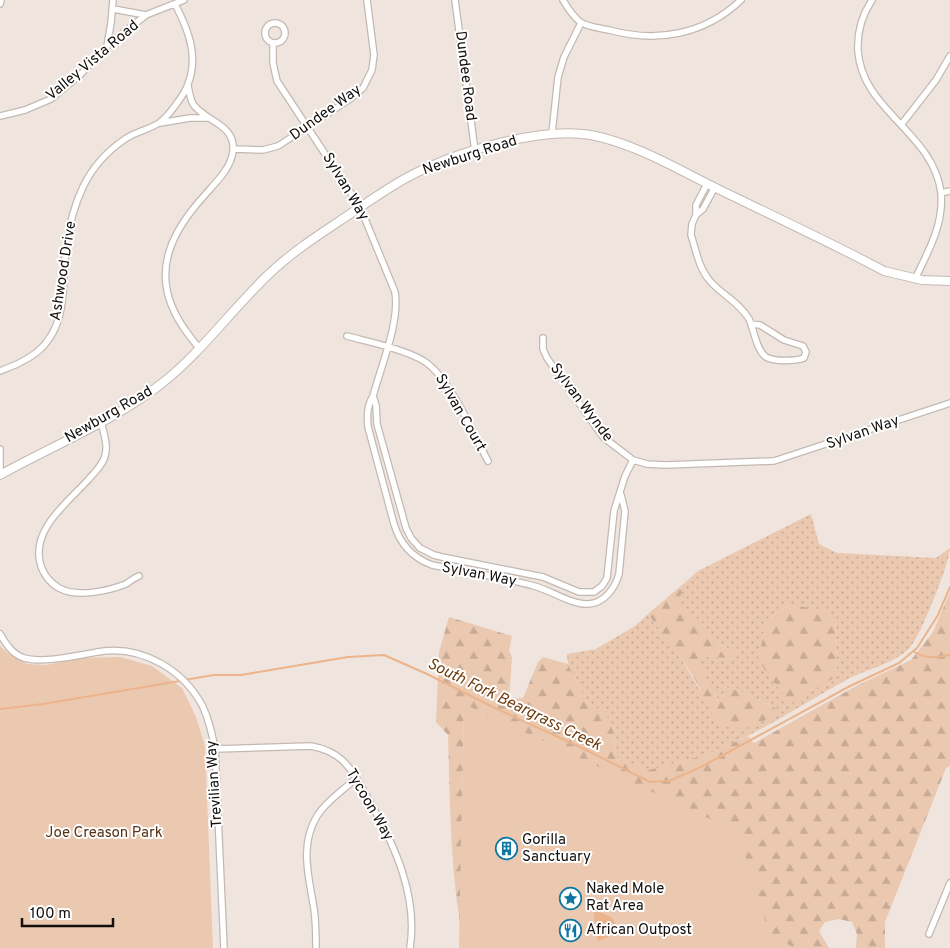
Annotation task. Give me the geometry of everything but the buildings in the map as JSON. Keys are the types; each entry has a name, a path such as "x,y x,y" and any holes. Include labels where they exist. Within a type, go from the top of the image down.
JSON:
{"main road":[{"name":"Newburg Road","path":"0,475 101,422 143,397 163,382 199,348 284,259 360,207 410,176 434,165 515,140 552,133 588,135 614,141 634,148 711,185 884,271 915,279 935,282 950,281"}],"street":[{"path":"0,4 1,0"},
{"path":"107,46 113,0"},
{"name":"Valley Vista Road","path":"0,116 25,110 50,99 80,75 107,46 146,15 184,0"},
{"name":"Dundee Way","path":"233,149 256,150 274,148 286,142 363,88 370,77 374,55 367,0"},
{"name":"Dundee Road","path":"455,0 475,151"},
{"path":"563,0 581,23 630,34 652,36 673,36 690,31 725,14 741,0"},
{"path":"872,0 864,14 859,31 860,67 870,90 929,158 941,193 938,225 934,239 915,279"},
{"name":"Ashwood Drive","path":"160,123 188,85 193,66 192,48 175,4"},
{"path":"112,9 146,15"},
{"path":"552,133 558,77 564,57 581,23"},
{"name":"Sylvan Way","path":"273,43 273,63 277,81 360,207 395,292 396,311 387,348 373,396 367,406 368,427 371,439 397,535 404,546 414,555 432,565 534,586 582,603 595,602 606,596 615,586 619,574 625,511 621,495"},
{"path":"901,124 936,80 950,56"},
{"path":"188,85 193,104 226,130 233,149 229,163 221,177 192,209 178,230 170,247 166,264 166,284 172,307 179,321 199,348"},
{"name":"Ashwood Drive","path":"0,371 25,360 37,352 47,342 55,328 62,307 66,254 71,221 77,199 92,172 110,151 126,139 160,123 190,118 210,118"},
{"path":"711,185 696,205 696,215 692,224 691,235 705,276 743,310 751,324 759,347 767,357 772,359 801,360 804,358 806,352 803,346 784,340 760,324 751,324"},
{"path":"941,193 950,191"},
{"name":"Sylvan Court","path":"346,336 418,358 428,364 442,377 488,461"},
{"name":"Sylvan Wynde","path":"543,338 543,349 546,358 604,437 634,460"},
{"name":"Sylvan Way","path":"373,396 376,405 377,424 406,528 420,548 442,557 543,577 571,589 589,593 599,589 605,582 608,574 614,511 621,495 625,476 634,460 646,464 666,465 774,461 950,403"},
{"path":"101,422 106,448 104,460 45,528 39,545 39,561 50,582 60,589 72,593 90,593 120,586 139,576"},
{"path":"371,439 381,437"},
{"path":"0,449 0,469"},
{"path":"567,598 571,589"},
{"name":"Trevilian Way","path":"0,634 13,652 30,659 116,651 134,653 151,658 171,669 198,698 208,718 215,749 224,948"},
{"name":"Tycoon Way","path":"215,749 303,746 318,748 342,760 356,778 384,827 402,871 411,914 410,948"},
{"path":"316,948 314,912 306,861 308,838 325,805 356,778"},
{"path":"929,934 950,883"}],"green space":[{"path":"811,514 819,544 837,553 936,558 950,548 940,582 916,639 897,658 848,679 729,745 678,764 651,770 643,769 616,757 614,734 588,703 568,664 567,654 596,649 635,626 648,614 676,650 717,719 777,709 745,693 725,687 723,696 719,701 708,684 699,665 703,656 736,659 726,647 712,642 705,626 677,600 689,579 698,571","holes":["789,605 836,623 837,676 758,660 764,624 770,617"]},
{"path":"689,579 678,600 705,626 712,642 736,653 737,659 703,656 700,665 718,701 723,696 725,687 745,693 777,709 765,720 749,727 732,728 717,720 698,685 673,646 648,614"},
{"path":"950,592 950,766 946,768 885,922 885,948 856,948 857,934 852,922 839,919 825,922 819,931 829,948 712,948 464,704 460,923 452,853 448,735 436,722 439,652 449,617 512,636 509,651 512,657 509,699 523,698 538,662 543,657 568,664 588,703 606,713 614,734 616,757 649,770 709,754 748,736 754,743 858,685 911,660 933,632"},
{"path":"789,605 825,610 836,622 837,676 790,704 758,660 764,624 770,617"},
{"name":"Joe Creason Park","path":"0,646 9,654 27,664 46,665 83,658 120,657 152,666 182,688 196,717 205,746 213,948 0,948"},
{"path":"464,704 738,832 769,933 794,948 459,948"}],"shaded area":[{"path":"594,910 611,917 618,927 615,934 598,941 595,930"}],"waterway":[{"name":"South Fork Beargrass Creek","path":"184,680 214,675 241,675 348,657 384,655 650,782 669,781 701,767 850,686 899,663 917,648 938,615 950,587"},
{"path":"913,651 927,657 950,655"},
{"name":"South Fork Beargrass Creek","path":"0,709 43,704 180,681"}],"place":[{"name":"Gorilla Sanctuary","path":"506,849"},
{"name":"Naked Mole Rat Area","path":"570,898"},
{"name":"African Outpost","path":"570,930"}]}
